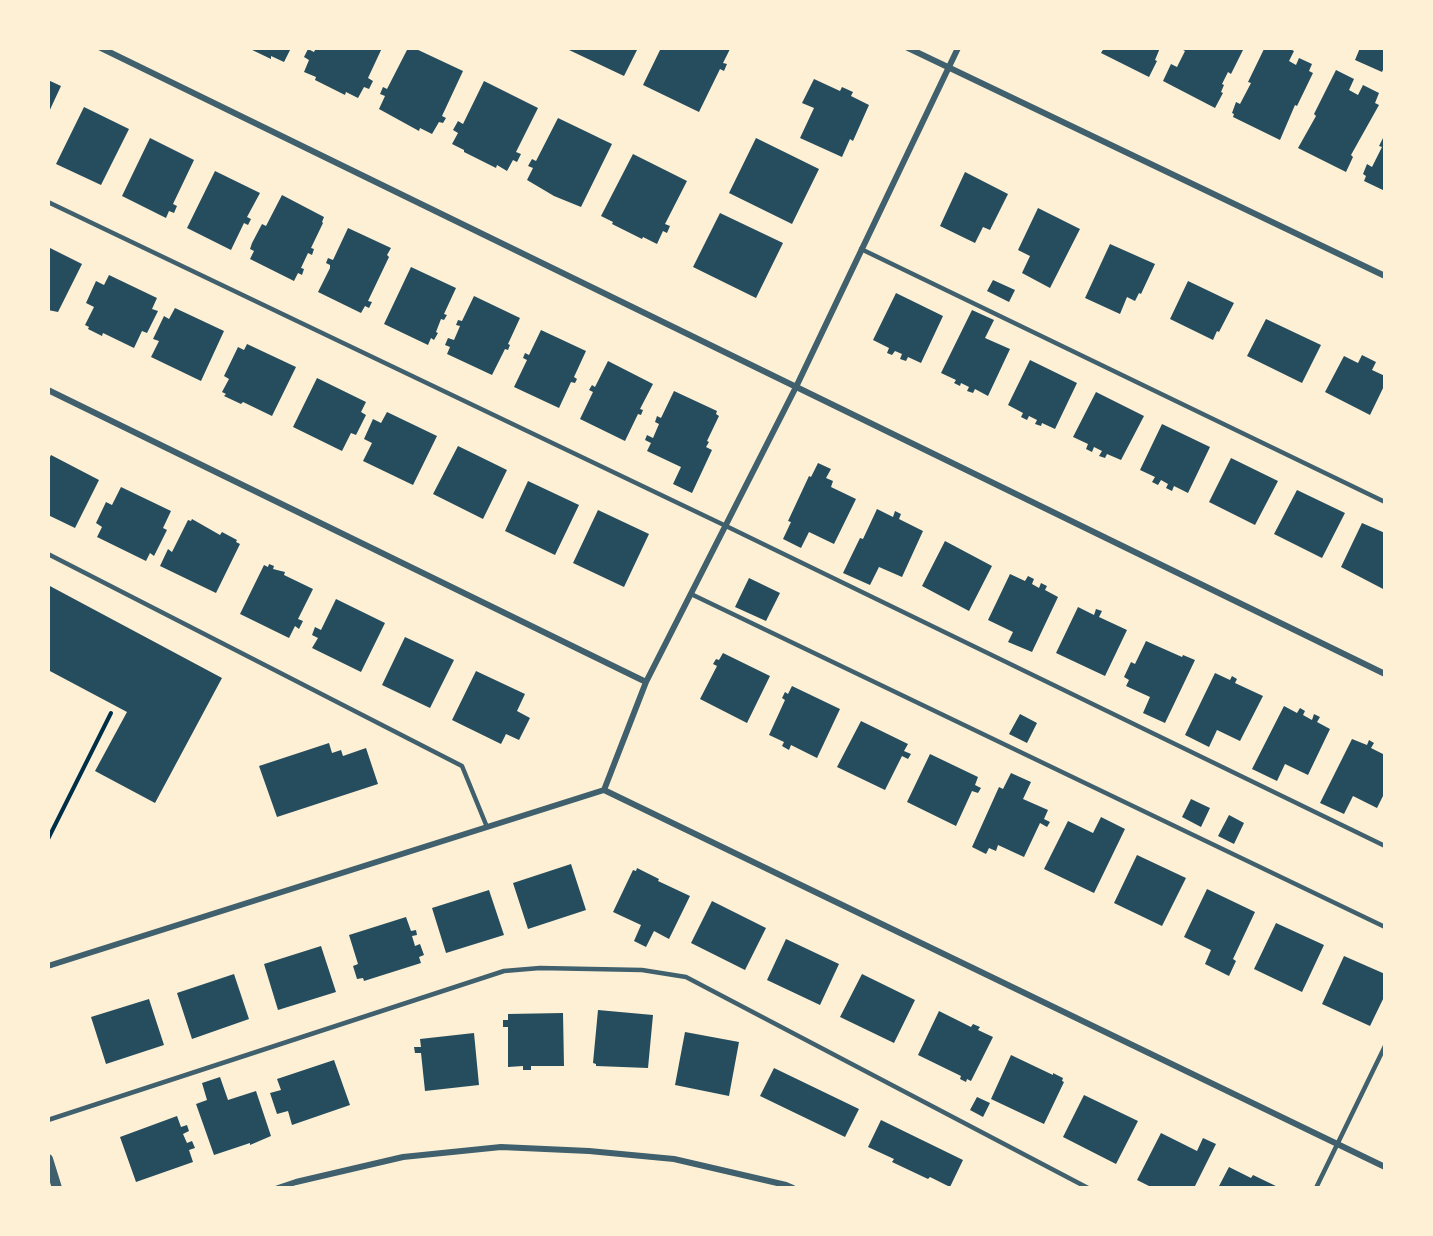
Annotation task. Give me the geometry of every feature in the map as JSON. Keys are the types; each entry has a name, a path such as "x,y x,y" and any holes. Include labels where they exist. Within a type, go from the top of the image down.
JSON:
{"street":[{"path":"101,48 1385,674"},
{"path":"908,48 1385,276"},
{"path":"604,790 646,682 796,387 958,48"},
{"path":"48,390 646,682"},
{"path":"48,966 604,790 1385,1167"},
{"path":"278,1188 403,1157 501,1147 589,1151 674,1160 793,1188"},
{"path":"48,1159 57,1188"}],"lane":[{"path":"48,202 726,526 1385,846"},
{"path":"861,249 1385,502"},
{"path":"48,554 462,766 487,827"},
{"path":"691,594 1385,927"},
{"path":"48,1120 504,971 540,968 642,970 686,978 1088,1188"},
{"path":"1316,1188 1385,1046"}],"path":[{"path":"48,839 111,713"}],"building":[{"path":"248,48 291,48 284,62 271,56 271,59"},
{"path":"316,48 382,48 368,78 373,81 369,89 364,87 358,98 346,92 345,95 304,72 309,60 304,57 308,49 314,52"},
{"path":"408,48 414,48 463,71 442,116 446,118 443,123 439,122 432,134 420,128 419,131 379,109 385,96 380,94 383,87 387,89"},
{"path":"570,48 638,48 624,76 569,50"},
{"path":"661,48 730,49 723,63 727,64 724,71 720,69 699,112 643,85"},
{"path":"1104,48 1160,48 1155,60 1157,61 1149,77 1101,53"},
{"path":"1184,48 1244,48 1231,74 1228,72 1222,84 1224,85 1221,92 1223,93 1215,108 1163,81 1171,64 1177,67 1185,51"},
{"path":"1288,48 1294,51 1289,61 1296,65 1299,58 1312,64 1309,71 1313,73 1297,106 1295,105 1280,140 1233,117 1232,113 1236,102 1240,104 1251,83 1248,82 1264,49"},
{"path":"1360,48 1385,48 1385,65 1382,72 1355,60"},
{"path":"1336,70 1354,79 1349,90 1358,95 1363,85 1379,93 1375,103 1379,105 1351,155 1353,157 1346,172 1298,148 1316,116 1314,114"},
{"path":"814,79 840,91 842,87 853,92 851,96 869,105 853,141 850,139 842,157 800,138 814,108 802,103"},
{"path":"48,80 61,86 48,114"},
{"path":"484,81 538,108 516,152 521,154 517,162 513,160 507,171 497,165 496,168 452,144 458,133 453,130 458,121 463,124"},
{"path":"84,107 129,129 101,185 56,164"},
{"path":"558,118 612,144 581,207 554,196 527,180 533,168 528,166 532,159 536,161"},
{"path":"1385,134 1385,191 1364,181 1366,176 1363,174 1367,164 1372,167 1382,147 1379,146"},
{"path":"150,138 194,160 173,204 177,206 174,213 169,211 166,218 122,196"},
{"path":"756,138 819,169 792,224 729,193"},
{"path":"633,154 687,181 665,224 670,226 667,233 663,231 657,244 612,224 613,222 601,216"},
{"path":"215,171 260,193 247,217 251,219 248,225 244,223 231,250 187,228"},
{"path":"965,172 1008,194 990,230 983,227 975,243 940,226"},
{"path":"282,195 324,217 311,248 314,249 312,255 308,253 301,268 304,269 302,275 298,273 294,281 250,259 254,251 250,249 252,243 262,224 266,226"},
{"path":"1038,208 1080,229 1050,288 1022,273 1030,256 1018,250"},
{"path":"720,213 783,243 756,298 693,267"},
{"path":"348,228 391,248 368,301 372,302 369,308 365,306 361,313 318,292 330,268 330,265 326,263 328,258 333,260"},
{"path":"1110,244 1155,264 1141,294 1139,293 1135,301 1127,297 1120,314 1085,298"},
{"path":"48,247 82,264 58,312 48,310"},
{"path":"411,267 456,288 444,314 447,315 444,320 441,319 436,332 438,333 434,340 431,338 428,345 384,324"},
{"path":"109,275 157,298 152,309 158,311 147,333 142,331 134,348 103,333 102,336 85,325 94,307 86,303 96,281 104,285"},
{"path":"993,280 1015,290 1009,302 987,291"},
{"path":"1188,281 1234,303 1213,340 1170,319"},
{"path":"896,293 943,316 921,363 908,357 906,361 900,359 902,354 895,351 892,355 887,353 889,348 873,340"},
{"path":"474,296 520,318 508,344 510,345 508,350 505,349 492,375 447,354 450,347 445,345 448,338 454,340 460,326 456,325 458,320 462,321"},
{"path":"175,308 224,331 201,381 151,357 159,341 153,339 164,316 169,319"},
{"path":"972,310 994,320 985,338 1010,349 988,396 975,389 973,393 967,391 969,387 961,383 960,386 954,383 956,380 941,373"},
{"path":"1266,319 1321,345 1302,383 1247,356"},
{"path":"541,330 586,351 574,377 577,379 575,383 571,382 559,408 514,387 527,360 523,358 525,353 529,355"},
{"path":"247,344 296,367 272,416 224,396 226,394 222,392 229,379 224,376 238,347 244,350"},
{"path":"1362,355 1376,362 1372,370 1385,376 1385,384 1370,415 1325,392 1344,356 1358,363"},
{"path":"1030,360 1077,383 1055,429 1042,423 1041,426 1035,424 1037,420 1029,416 1027,420 1021,417 1023,413 1008,405"},
{"path":"608,361 653,384 640,409 643,410 641,415 638,414 625,441 580,419 593,392 589,390 592,385 595,387"},
{"path":"317,378 366,402 361,412 366,415 356,435 351,433 342,451 293,427"},
{"path":"674,391 717,411 716,414 719,416 707,441 709,442 706,447 712,450 692,493 673,484 681,467 647,451 651,443 645,440 647,435 653,438 659,424 655,422 657,416 661,418"},
{"path":"1096,392 1144,416 1121,460 1107,454 1105,458 1099,456 1102,451 1094,447 1092,452 1086,449 1088,444 1073,437"},
{"path":"387,412 437,436 413,485 363,461 372,443 364,439 373,419 381,423"},
{"path":"1162,424 1210,447 1188,493 1174,486 1172,491 1166,488 1168,484 1161,480 1158,485 1152,482 1155,477 1140,470"},
{"path":"458,446 507,470 483,519 433,494"},
{"path":"51,455 99,480 75,528 48,515 48,461"},
{"path":"1231,458 1278,481 1255,525 1209,502"},
{"path":"818,463 831,469 826,478 833,481 831,487 856,499 834,544 809,532 801,548 783,539 791,522 788,521 809,476 811,477"},
{"path":"528,481 579,505 555,555 505,531"},
{"path":"121,487 171,511 163,528 167,530 154,556 150,553 146,561 97,537 102,527 96,523 106,502 112,505"},
{"path":"1297,490 1345,513 1322,558 1274,534"},
{"path":"877,509 893,517 895,511 901,514 899,519 923,531 902,577 879,567 870,585 843,573"},
{"path":"598,510 649,534 624,587 573,563"},
{"path":"192,519 220,535 222,532 240,544 216,593 160,566 168,549 172,552 188,520"},
{"path":"1362,523 1385,533 1385,590 1341,567"},
{"path":"945,541 992,566 969,611 922,586"},
{"path":"269,564 274,566 273,569 285,572 284,575 313,589 298,619 303,621 299,629 295,626 289,638 240,614 264,565 268,567"},
{"path":"1010,574 1025,581 1028,576 1034,579 1032,584 1039,588 1041,583 1047,586 1045,590 1058,597 1032,652 1008,642 1013,632 988,620"},
{"path":"749,578 780,593 766,621 735,607"},
{"path":"48,585 222,678 155,803 95,771 127,712 48,670"},
{"path":"336,599 385,623 361,672 312,648 318,638 312,635 315,627 321,630"},
{"path":"1078,607 1094,615 1096,609 1102,611 1099,617 1127,630 1105,676 1056,653"},
{"path":"405,637 454,660 430,708 382,685"},
{"path":"1146,641 1182,657 1183,655 1195,660 1165,723 1143,713 1150,697 1126,686 1129,680 1124,677 1131,662 1135,664"},
{"path":"723,653 770,676 747,723 700,699 717,666 713,664"},
{"path":"476,671 525,694 517,711 530,718 519,740 506,734 501,744 452,720"},
{"path":"1215,673 1230,680 1232,676 1237,679 1235,683 1263,696 1240,741 1217,730 1209,747 1185,735"},
{"path":"792,686 840,709 817,758 791,745 789,750 782,746 784,742 769,735 785,700 782,698 785,692 788,694"},
{"path":"1284,706 1297,713 1300,708 1305,711 1303,715 1312,720 1314,714 1320,717 1317,722 1330,729 1308,775 1285,764 1277,781 1252,769"},
{"path":"1020,714 1037,723 1027,743 1009,734"},
{"path":"861,721 908,744 904,751 911,754 908,759 902,756 885,790 837,767"},
{"path":"1352,739 1367,745 1369,740 1374,743 1371,748 1385,755 1385,792 1377,808 1353,796 1344,814 1320,803"},
{"path":"329,743 332,753 341,750 343,756 366,748 378,784 277,817 259,766"},
{"path":"930,754 978,777 975,785 981,788 978,793 972,791 956,826 907,802"},
{"path":"1011,773 1031,782 1023,799 1048,810 1044,819 1050,822 1047,827 1040,823 1024,857 998,845 996,851 989,848 986,854 972,847 999,787 1003,789"},
{"path":"1191,799 1210,808 1201,827 1182,817"},
{"path":"1229,815 1244,823 1234,844 1218,836"},
{"path":"1101,817 1125,829 1094,893 1044,869 1068,821 1093,833"},
{"path":"1137,855 1186,878 1162,926 1114,903"},
{"path":"571,864 586,910 528,929 513,883"},
{"path":"637,868 690,896 669,939 654,931 646,947 634,941 641,925 613,912 633,870 636,871"},
{"path":"1207,889 1255,912 1233,959 1236,961 1229,976 1205,964 1211,950 1184,937"},
{"path":"489,890 504,935 446,953 432,908"},
{"path":"712,901 766,928 745,970 691,943"},
{"path":"406,917 411,931 416,930 417,935 412,936 415,946 420,944 424,955 419,957 421,963 364,981 363,978 357,979 353,966 358,964 349,935"},
{"path":"1276,923 1324,945 1302,992 1254,969"},
{"path":"786,939 839,964 820,1005 767,980"},
{"path":"321,946 336,992 278,1010 264,964"},
{"path":"1344,956 1385,974 1385,995 1370,1026 1322,1004"},
{"path":"234,974 249,1019 192,1039 177,993"},
{"path":"862,974 915,1000 894,1043 840,1017"},
{"path":"149,999 164,1045 106,1064 91,1017"},
{"path":"598,1010 653,1015 648,1068 596,1066 593,1063"},
{"path":"939,1011 971,1027 973,1024 980,1027 978,1030 993,1037 971,1081 967,1079 966,1082 960,1079 961,1076 918,1055"},
{"path":"563,1013 564,1066 531,1066 531,1070 523,1070 523,1066 508,1067 508,1027 503,1027 503,1020 508,1020 508,1014"},
{"path":"685,1032 739,1042 729,1096 675,1085"},
{"path":"474,1033 479,1085 425,1091 421,1053 415,1053 414,1047 421,1047 420,1039"},
{"path":"1011,1055 1063,1078 1064,1082 1044,1124 991,1099"},
{"path":"334,1060 350,1105 292,1125 288,1111 277,1114 270,1093 281,1090 277,1079"},
{"path":"774,1068 859,1109 845,1137 760,1096"},
{"path":"220,1077 228,1100 256,1091 271,1136 250,1145 250,1143 214,1155 196,1104 207,1100 202,1083"},
{"path":"1084,1095 1138,1121 1116,1164 1063,1137"},
{"path":"977,1097 990,1103 983,1117 970,1110"},
{"path":"177,1116 181,1127 187,1125 189,1131 183,1134 187,1143 192,1141 195,1148 189,1150 193,1162 136,1182 120,1137"},
{"path":"881,1120 963,1160 950,1187 892,1162 894,1159 868,1147"},
{"path":"1161,1133 1197,1151 1203,1138 1216,1144 1194,1188 1153,1188 1137,1180"},
{"path":"1229,1167 1251,1178 1253,1175 1280,1188 1218,1188"}]}
